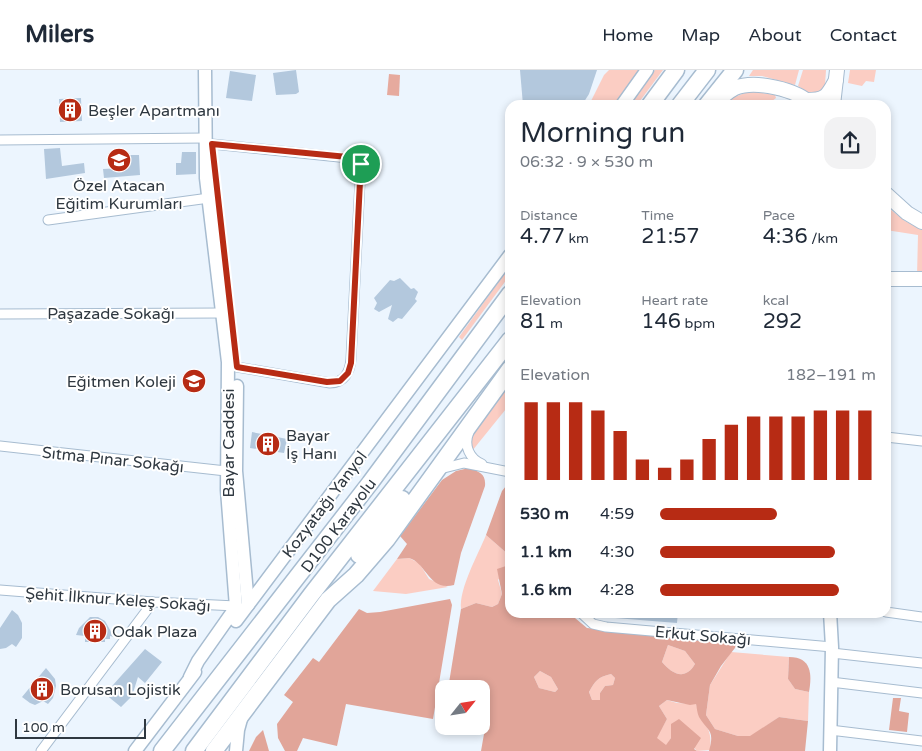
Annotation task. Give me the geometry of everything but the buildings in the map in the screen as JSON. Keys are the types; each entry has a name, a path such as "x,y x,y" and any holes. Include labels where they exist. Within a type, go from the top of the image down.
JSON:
{"highway":[{"path":"654,100 676,70"},
{"path":"684,100 707,70"},
{"path":"711,100 735,70"},
{"name":"D100 Karayolu","path":"162,751 370,483 505,301"},
{"name":"D100 Karayolu","path":"194,751 311,595 505,347"},
{"path":"214,751 328,600 353,563 452,430 505,349"},
{"path":"328,600 356,574 387,539 505,377"}],"main road":[{"name":"Bayar Caddesi","path":"205,70 209,141 237,367 236,471 242,606"},
{"name":"Bayar Caddesi","path":"212,70 209,198 228,367 226,471 242,606"},
{"path":"626,100 647,70"},
{"path":"818,100 828,95 836,75"},
{"path":"834,100 836,75"},
{"path":"719,100 736,88 751,85 780,88 805,100"},
{"path":"891,199 907,213 922,222"},
{"name":"Kozyatağı Yanyol","path":"135,751 190,677 206,660 242,606 505,262"},
{"path":"891,278 922,279"},
{"path":"830,618 832,650 830,751"},
{"path":"236,751 238,730 243,713"}],"street":[{"path":"0,140 209,141 358,158 361,162 351,359 348,373 340,381 332,383 237,367"},
{"path":"48,220 209,198"},
{"name":"Paşazade Sokağı","path":"0,314 223,313"},
{"path":"477,414 467,437 467,447 470,455 477,462 487,467"},
{"path":"891,438 922,441"},
{"name":"Sıtma Pınar Sokağı","path":"0,446 226,471"},
{"path":"433,474 440,468 464,463 505,471"},
{"name":"Şehit İlknur Keleş Sokağı","path":"0,590 154,602 242,606"},
{"path":"41,751 154,602"},
{"path":"891,613 922,617"},
{"name":"Erkut Sokağı","path":"586,618 593,624 606,627 832,650 922,663"},
{"path":"831,682 922,693"},
{"path":"830,730 922,741"}],"shaded area":[{"path":"609,70 642,70 620,100 592,100 604,75"},
{"path":"655,70 663,70 641,100 633,100"},
{"path":"753,70 799,70 795,85 762,76 749,76"},
{"path":"803,70 826,70 825,85 820,92 809,93 798,86"},
{"path":"850,70 876,70 874,82 866,81 862,86 848,83"},
{"path":"389,74 400,75 399,96 387,95"},
{"path":"750,91 775,95 776,98 773,100 729,99"},
{"path":"891,210 905,221 922,230 922,276 917,276 918,235 891,231"},
{"path":"505,273 505,282 462,340 459,337"},
{"path":"505,375 505,410 472,451 467,447 477,414"},
{"path":"469,468 482,474 485,486 461,553 454,585 446,586 433,581 415,561 409,558 397,559 407,544 400,536 442,480 456,471"},
{"path":"505,487 505,552 486,535 502,491"},
{"path":"486,535 505,552 505,570 498,580 502,594 498,604 492,607 476,603 461,609 463,591"},
{"path":"409,558 419,563 429,579 448,587 406,594 373,591 397,559"},
{"path":"505,566 505,618 575,618 587,628 738,644 721,666 710,685 706,715 715,729 738,736 750,736 779,717 808,721 805,751 709,751 711,744 710,731 699,717 696,704 690,705 667,700 659,706 667,719 657,738 666,745 671,738 671,724 679,719 701,738 694,749 697,751 481,751 484,735 490,735 490,680 449,680 461,609 476,603 492,607 498,604 502,594 497,569","holes":["668,645 685,651 695,664 687,673 679,674 670,670 662,662","540,671 551,677 558,689 555,692 539,688 534,677","611,674 615,678 613,685 605,686 600,693 600,700 592,700 589,692 597,680"]},
{"path":"450,599 452,605 440,680 435,680 433,719 346,704 337,746 303,738 297,751 285,751 278,738 277,724 293,702 284,695 313,658 319,662 359,609 367,613"},
{"path":"668,645 685,651 695,664 687,673 679,674 674,672 662,662"},
{"path":"731,652 789,657 788,679 795,689 809,692 808,721 779,717 750,737 738,736 715,729 706,715 710,685"},
{"path":"789,657 802,660 809,668 809,692 795,689 788,679"},
{"path":"540,671 551,677 558,689 555,692 539,688 534,677"},
{"path":"611,674 615,678 613,685 605,686 600,693 600,700 592,700 589,692 593,685 600,678"},
{"path":"893,698 901,698 899,711 909,713 907,732 889,730"},
{"path":"667,700 677,703 696,704 710,735 710,750 697,751 671,724 671,738 666,746 656,738 667,719 659,706"},
{"path":"263,730 269,751 249,751 256,737"}],"place":[{"name":"Beşler Apartmanı","path":"70,110"},
{"name":"Özel Atacan Eğitim Kurumları","path":"119,160"},
{"name":"Eğitmen Koleji","path":"194,381"},
{"name":"Bayar İş Hanı","path":"268,444"},
{"name":"Odak Plaza","path":"95,631"},
{"name":"Borusan Lojistik","path":"42,689"}],"route":[{"path":"212,144 358,158 361,164 351,366 348,373 340,381 332,383 237,367 212,144"}]}
